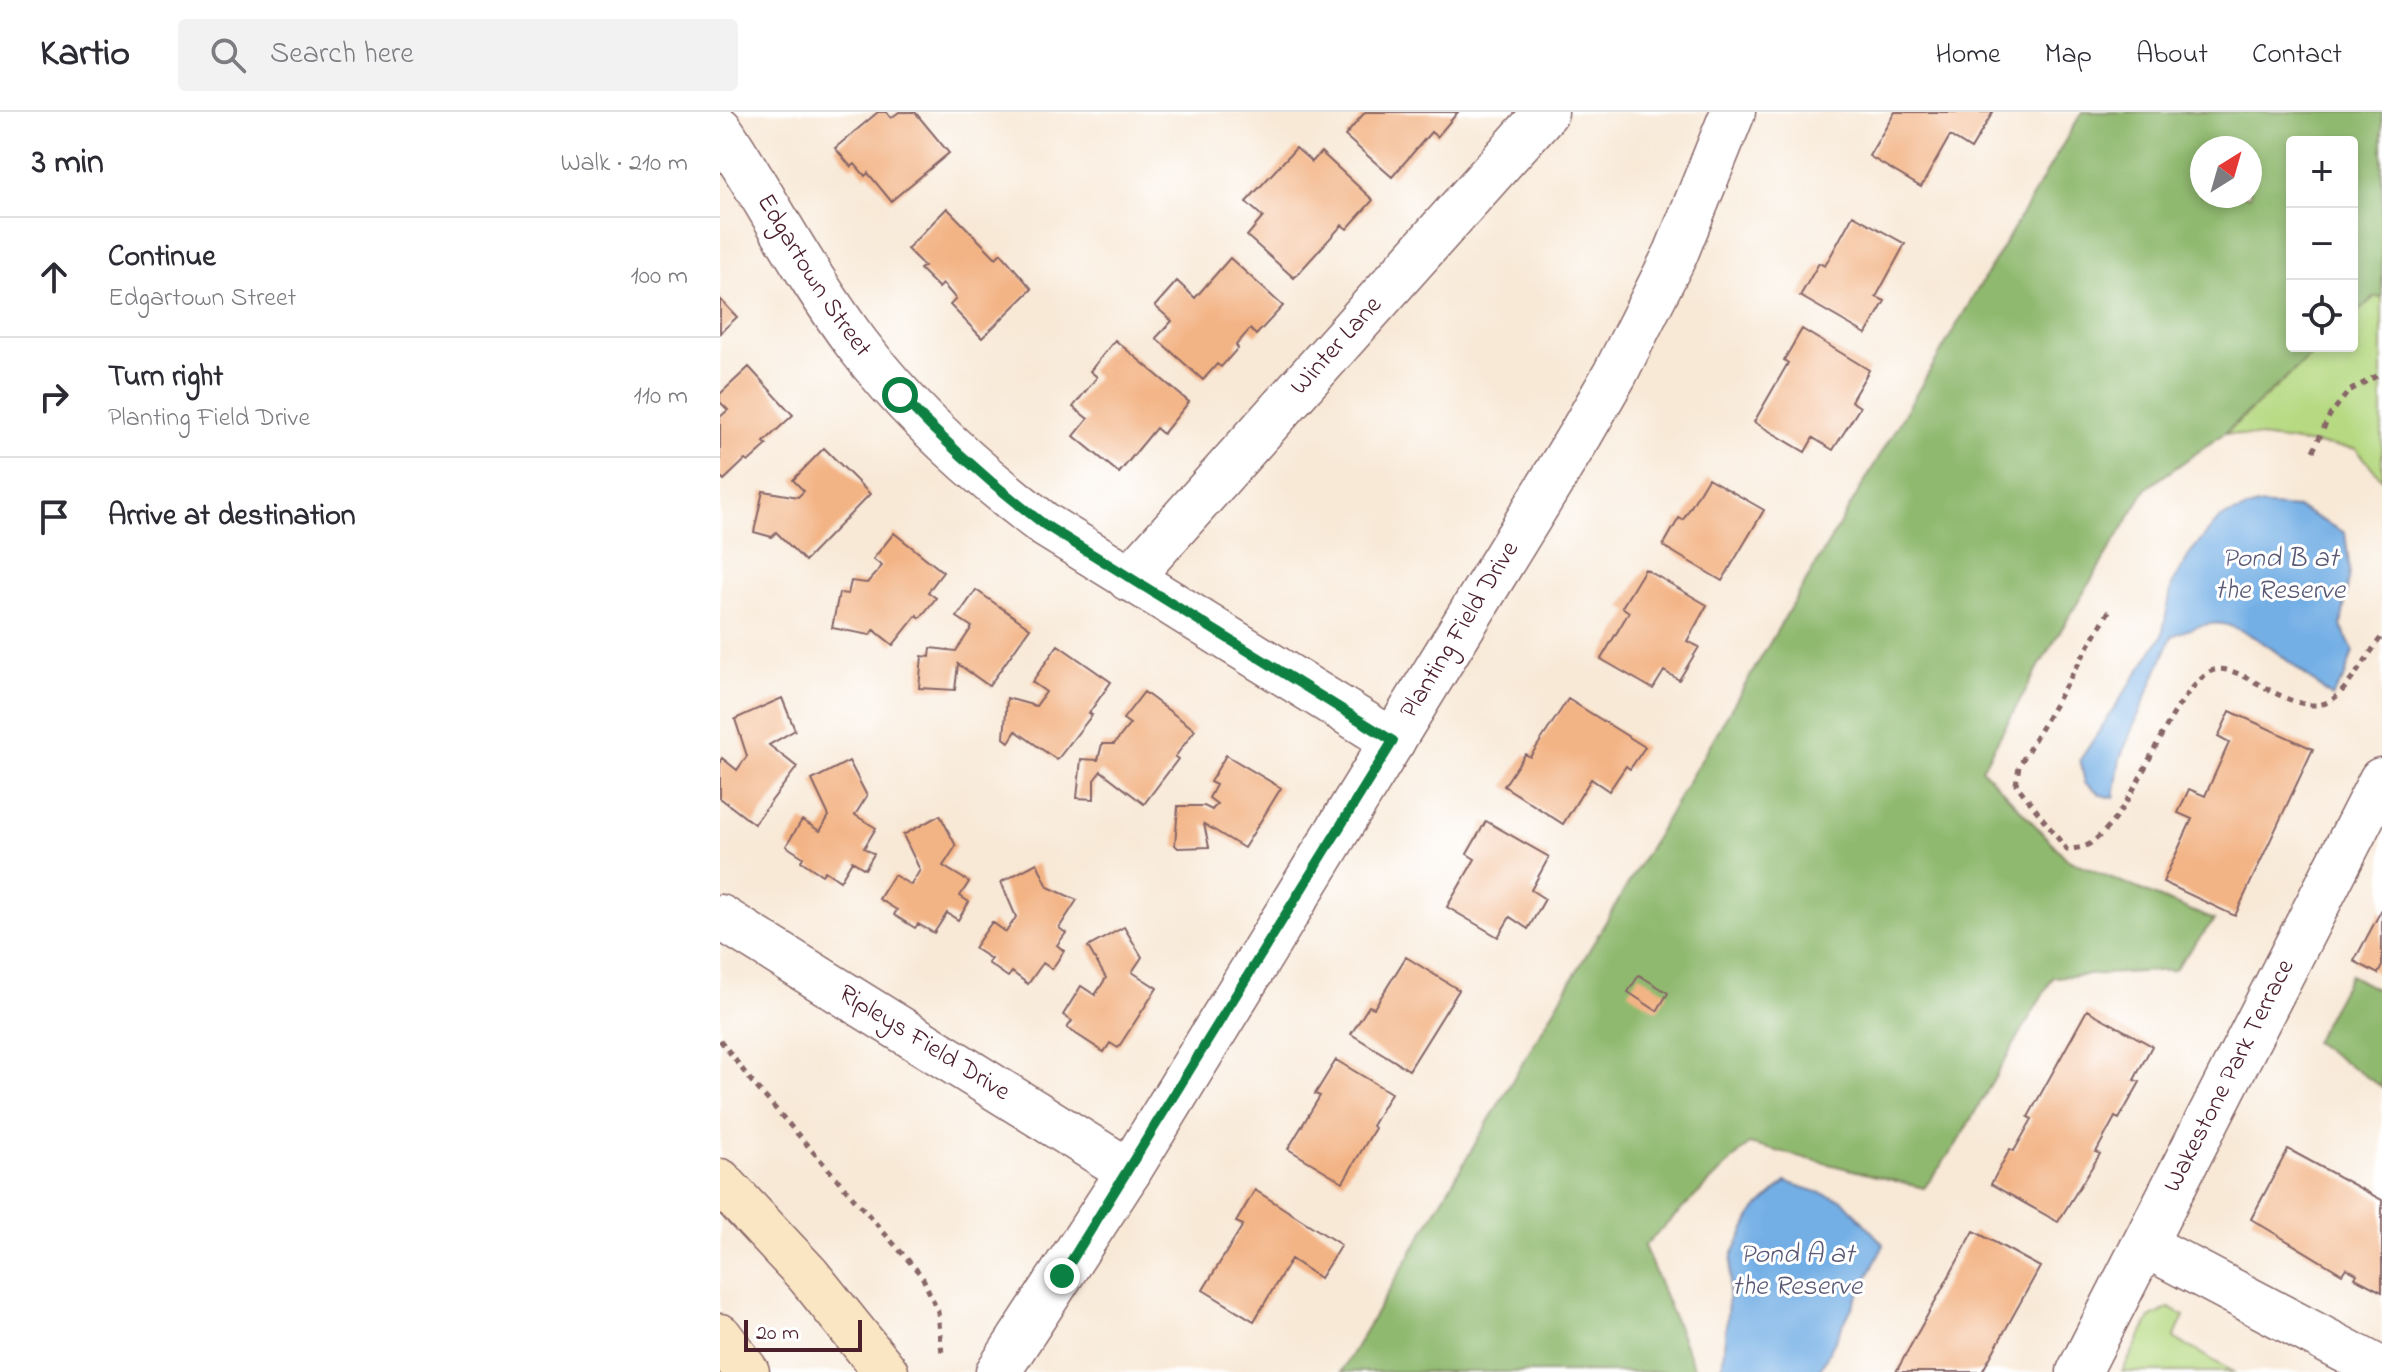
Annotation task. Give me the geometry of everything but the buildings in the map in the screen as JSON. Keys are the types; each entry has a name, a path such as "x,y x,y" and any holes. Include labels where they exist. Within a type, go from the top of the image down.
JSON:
{"main road":[{"path":"720,1181 808,1275 886,1372"},
{"path":"720,1336 747,1372"}],"street":[{"name":"Winter Lane","path":"1129,579 1546,112"},
{"name":"Planting Field Drive","path":"998,1372 1129,1171 1580,435 1615,374 1676,253 1733,112"},
{"name":"Edgartown Street","path":"720,129 820,292 858,345 945,442 993,485 1045,525 1393,741"},
{"name":"Wakestone Park Terrace","path":"2079,1372 2382,779"},
{"name":"Ripleys Field Drive","path":"720,917 1129,1171"},
{"path":"2145,1245 2353,1364"}],"path":[{"path":"2313,451 2330,415 2349,391 2382,373"},
{"path":"2109,611 2019,766 2016,784 2067,850 2089,845 2115,819 2189,691 2212,670 2226,669 2289,700 2320,705 2334,699 2382,636"},
{"path":"720,1040 752,1082 922,1276 938,1312 942,1354"}],"green space":[{"path":"2082,112 2382,112 2382,297 2374,297 2358,312 2358,136 2286,136 2286,352 2314,352 2226,432 2147,488 2035,673 1982,769 2068,860 2214,920 2174,970 2053,977 1956,1145 1924,1188 1749,1144 1644,1246 1696,1372 1341,1372"},
{"path":"2374,297 2382,297 2382,479 2356,449 2226,433 2314,352 2358,352 2358,312"},
{"path":"2350,975 2382,992 2382,1087 2314,1042"},
{"path":"2169,1308 2184,1316 2174,1338 2233,1372 2122,1372 2150,1318"}],"water":[{"name":"Pond B at the Reserve","path":"2257,505 2299,508 2345,533 2350,572 2341,626 2353,651 2345,676 2332,697 2268,646 2241,630 2213,624 2172,636 2120,758 2114,798 2101,795 2085,783 2080,760 2162,636 2172,585 2191,552 2220,518"},
{"name":"Pond A at the Reserve","path":"1786,1182 1843,1200 1884,1245 1819,1372 1722,1372 1732,1255 1754,1211"}],"route":[{"path":"900,395 945,442 993,485 1045,525 1393,741 1062,1276"}]}
